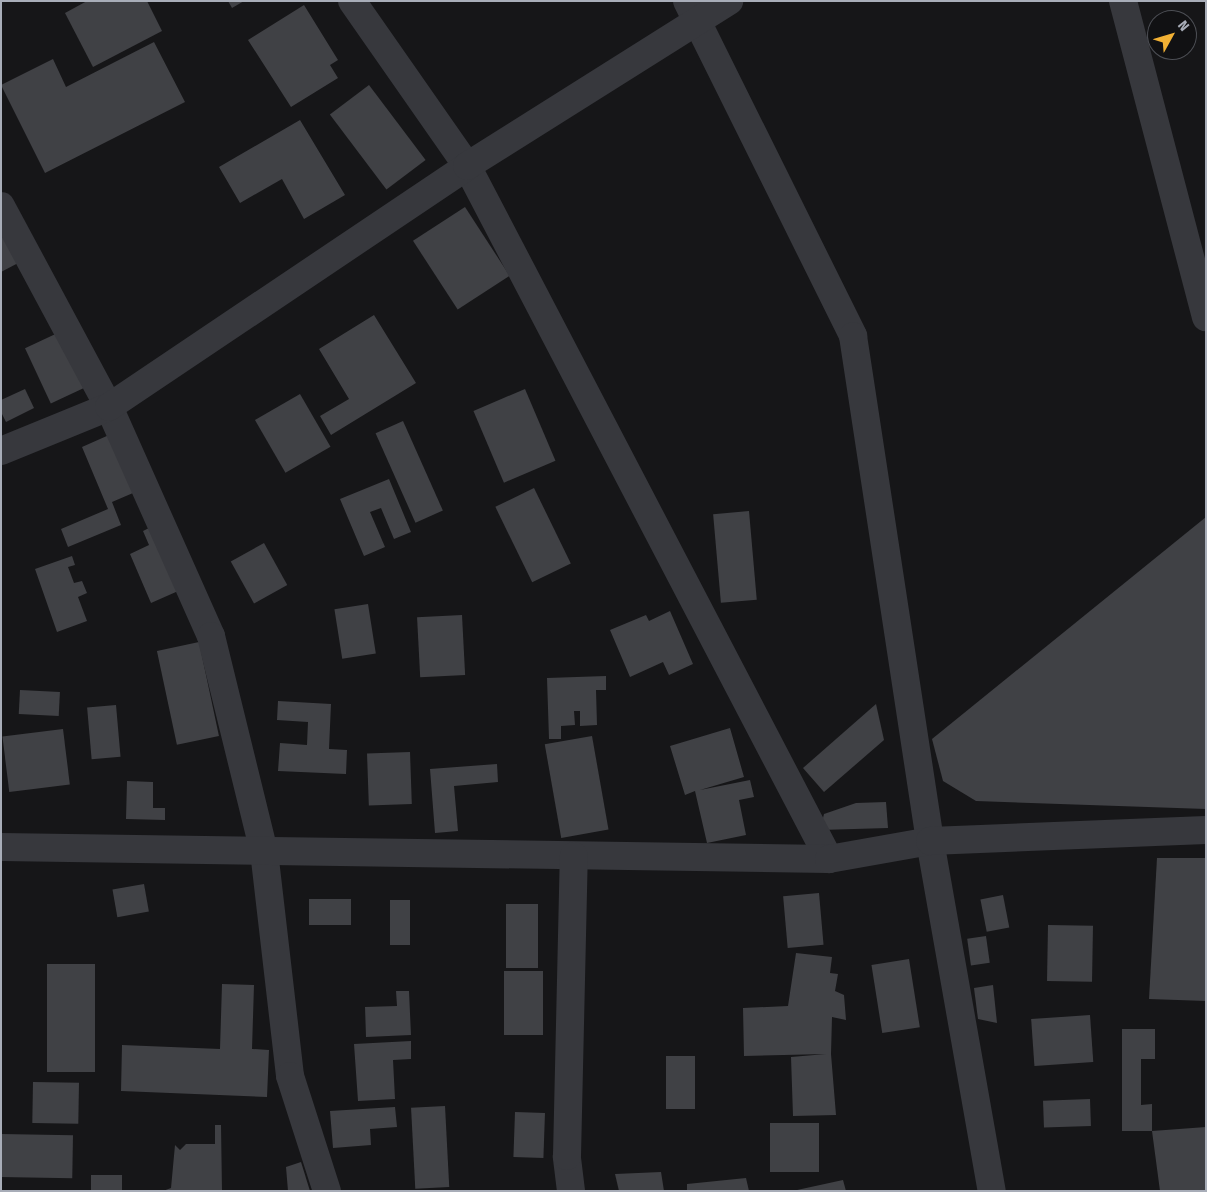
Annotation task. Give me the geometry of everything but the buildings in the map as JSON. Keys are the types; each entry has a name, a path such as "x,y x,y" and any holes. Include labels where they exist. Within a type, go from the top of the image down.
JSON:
{"street":[{"path":"352,1 467,166 829,859"},
{"path":"1,451 109,406 467,166 692,12 729,1"},
{"path":"1123,1 1206,317"},
{"path":"692,12 853,336 930,841 992,1191"},
{"path":"1,206 109,406 210,636 264,852 290,1076 327,1191"},
{"path":"1,848 829,859 930,841 1206,830"},
{"path":"571,1191 567,1156 574,856"}]}
